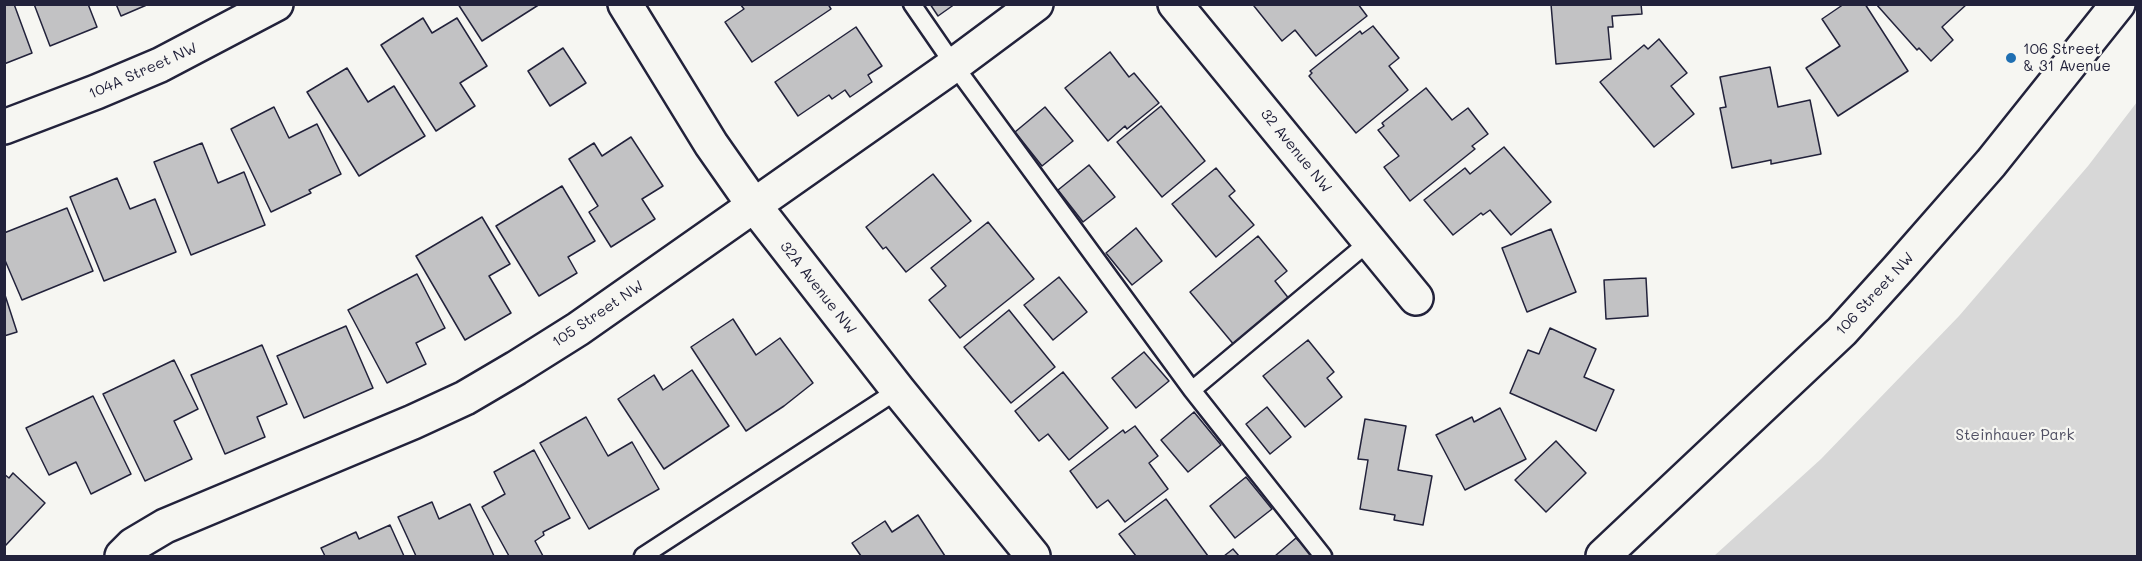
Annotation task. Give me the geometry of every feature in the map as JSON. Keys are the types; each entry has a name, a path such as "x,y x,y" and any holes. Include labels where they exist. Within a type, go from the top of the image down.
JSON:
{"street":[{"name":"104A Street NW","path":"4,127 160,65 276,4"},
{"name":"32A Avenue NW","path":"625,4 711,144 753,204 898,390 1033,556"},
{"name":"105 Street NW","path":"122,556 133,545 165,526 465,398 578,329 954,65 1036,4"},
{"name":"32 Avenue NW","path":"1175,4 1416,298"},
{"name":"106 Street NW","path":"1603,556 1842,330 1898,270 1991,163 2118,4"}],"lane":[{"path":"912,4 954,65 1192,390 1323,556"},
{"path":"1192,390 1370,241"},
{"path":"643,556 898,390"}],"green space":[{"name":"Steinhauer Park","path":"2137,102 2137,556 1714,556 1821,459 1959,316 2088,166"}],"building":[{"path":"4,4 14,4 32,53 4,64"},
{"path":"34,4 88,4 97,27 50,46"},
{"path":"116,4 149,4 121,16"},
{"path":"458,4 540,4 482,41"},
{"path":"740,4 828,4 831,9 752,62 725,22 744,9"},
{"path":"930,4 955,4 938,16"},
{"path":"1256,4 1358,4 1367,16 1316,56 1295,30 1282,41 1254,6"},
{"path":"1551,4 1641,4 1642,14 1612,16 1613,27 1608,27 1611,59 1556,64"},
{"path":"1844,4 1865,4 1908,71 1838,116 1806,68 1840,46 1822,19"},
{"path":"1876,4 1967,4 1942,27 1953,40 1931,61 1919,48 1917,50"},
{"path":"423,18 432,33 457,18 487,66 460,83 475,106 436,131 381,45"},
{"path":"1373,26 1399,58 1389,66 1408,90 1356,133 1309,76 1312,73 1310,71 1360,31 1362,34"},
{"path":"856,27 882,66 868,75 872,82 850,97 845,90 832,99 829,95 798,116 775,82"},
{"path":"1659,39 1687,73 1671,86 1694,114 1654,147 1600,82 1644,45 1648,49"},
{"path":"563,48 586,83 550,106 528,71"},
{"path":"1110,52 1129,77 1134,73 1159,103 1127,129 1125,126 1108,141 1065,88"},
{"path":"1770,67 1778,107 1810,100 1821,154 1771,164 1771,160 1732,168 1720,108 1726,107 1720,77"},
{"path":"347,68 368,102 394,86 425,136 359,176 307,92"},
{"path":"1426,88 1452,120 1468,108 1488,134 1472,146 1475,149 1410,201 1384,167 1399,156 1378,130 1384,126 1382,123"},
{"path":"1161,106 1205,161 1162,197 1117,142"},
{"path":"274,107 289,138 317,124 341,174 309,190 311,193 271,212 231,129"},
{"path":"1045,107 1073,141 1042,166 1015,132"},
{"path":"631,137 663,186 642,199 655,219 611,247 589,212 598,206 569,159 594,143 602,156"},
{"path":"202,143 218,183 244,172 265,225 191,255 154,162"},
{"path":"1504,147 1551,202 1511,235 1490,210 1483,215 1481,213 1453,235 1424,200 1465,168 1470,174"},
{"path":"1089,165 1115,197 1083,222 1058,190"},
{"path":"1216,168 1235,191 1229,196 1254,225 1216,257 1172,204"},
{"path":"933,174 971,221 906,272 886,247 883,249 866,227"},
{"path":"117,178 130,209 155,199 176,252 104,281 70,197"},
{"path":"562,186 595,241 568,257 577,273 539,296 496,226"},
{"path":"67,208 93,271 22,300 4,258 4,233"},
{"path":"482,217 510,264 489,276 511,313 465,340 416,256"},
{"path":"988,222 1034,279 960,338 929,300 946,286 931,268"},
{"path":"1136,228 1162,261 1132,285 1106,253"},
{"path":"1551,229 1576,292 1527,312 1502,248"},
{"path":"1258,236 1287,271 1275,281 1290,300 1235,346 1190,292"},
{"path":"417,274 445,328 416,343 426,364 387,383 348,310"},
{"path":"1059,277 1087,312 1053,340 1024,305"},
{"path":"1646,278 1648,316 1606,319 1604,280"},
{"path":"4,292 17,332 4,336"},
{"path":"1009,310 1055,367 1011,403 964,347"},
{"path":"733,319 756,355 780,338 813,383 784,406 746,431 691,347"},
{"path":"346,326 373,388 304,418 277,356"},
{"path":"1550,328 1596,349 1584,377 1614,390 1596,431 1510,393 1528,350 1539,354"},
{"path":"1308,340 1334,372 1327,378 1342,397 1305,427 1263,376"},
{"path":"262,345 287,404 257,417 265,437 225,454 191,375"},
{"path":"1144,352 1169,381 1136,408 1112,378"},
{"path":"174,360 198,409 174,421 192,459 145,481 103,394"},
{"path":"692,370 729,426 664,469 618,399 654,375 663,390"},
{"path":"1063,372 1108,428 1069,460 1048,434 1039,441 1015,411"},
{"path":"93,396 131,474 91,494 76,462 49,475 26,428"},
{"path":"1267,407 1291,437 1270,454 1246,424"},
{"path":"1500,408 1526,459 1465,490 1436,435 1472,417 1474,422"},
{"path":"1194,412 1221,445 1188,472 1161,440"},
{"path":"586,417 608,456 632,442 659,489 589,529 540,443"},
{"path":"1365,419 1406,426 1398,470 1432,476 1423,525 1394,520 1395,515 1360,509 1368,460 1358,459"},
{"path":"1135,426 1158,456 1149,463 1168,489 1125,522 1108,500 1097,508 1070,471 1123,430 1125,433"},
{"path":"1556,441 1586,473 1546,512 1515,480"},
{"path":"534,450 570,518 543,532 544,535 535,541 543,556 509,556 482,507 505,494 494,472"},
{"path":"13,473 45,503 6,545 4,543 4,474 9,478"},
{"path":"1246,477 1272,509 1235,538 1210,506"},
{"path":"1166,499 1208,556 1136,556 1119,534"},
{"path":"432,502 439,519 470,504 494,556 416,556 398,517"},
{"path":"918,515 945,556 861,556 852,543 885,521 892,532"},
{"path":"390,525 404,556 325,556 321,548 356,532 359,539"},
{"path":"1296,538 1313,556 1275,556"},
{"path":"1233,549 1239,556 1224,556"}],"place":[{"name":"106 Street & 31 Avenue","path":"2011,58"}]}
